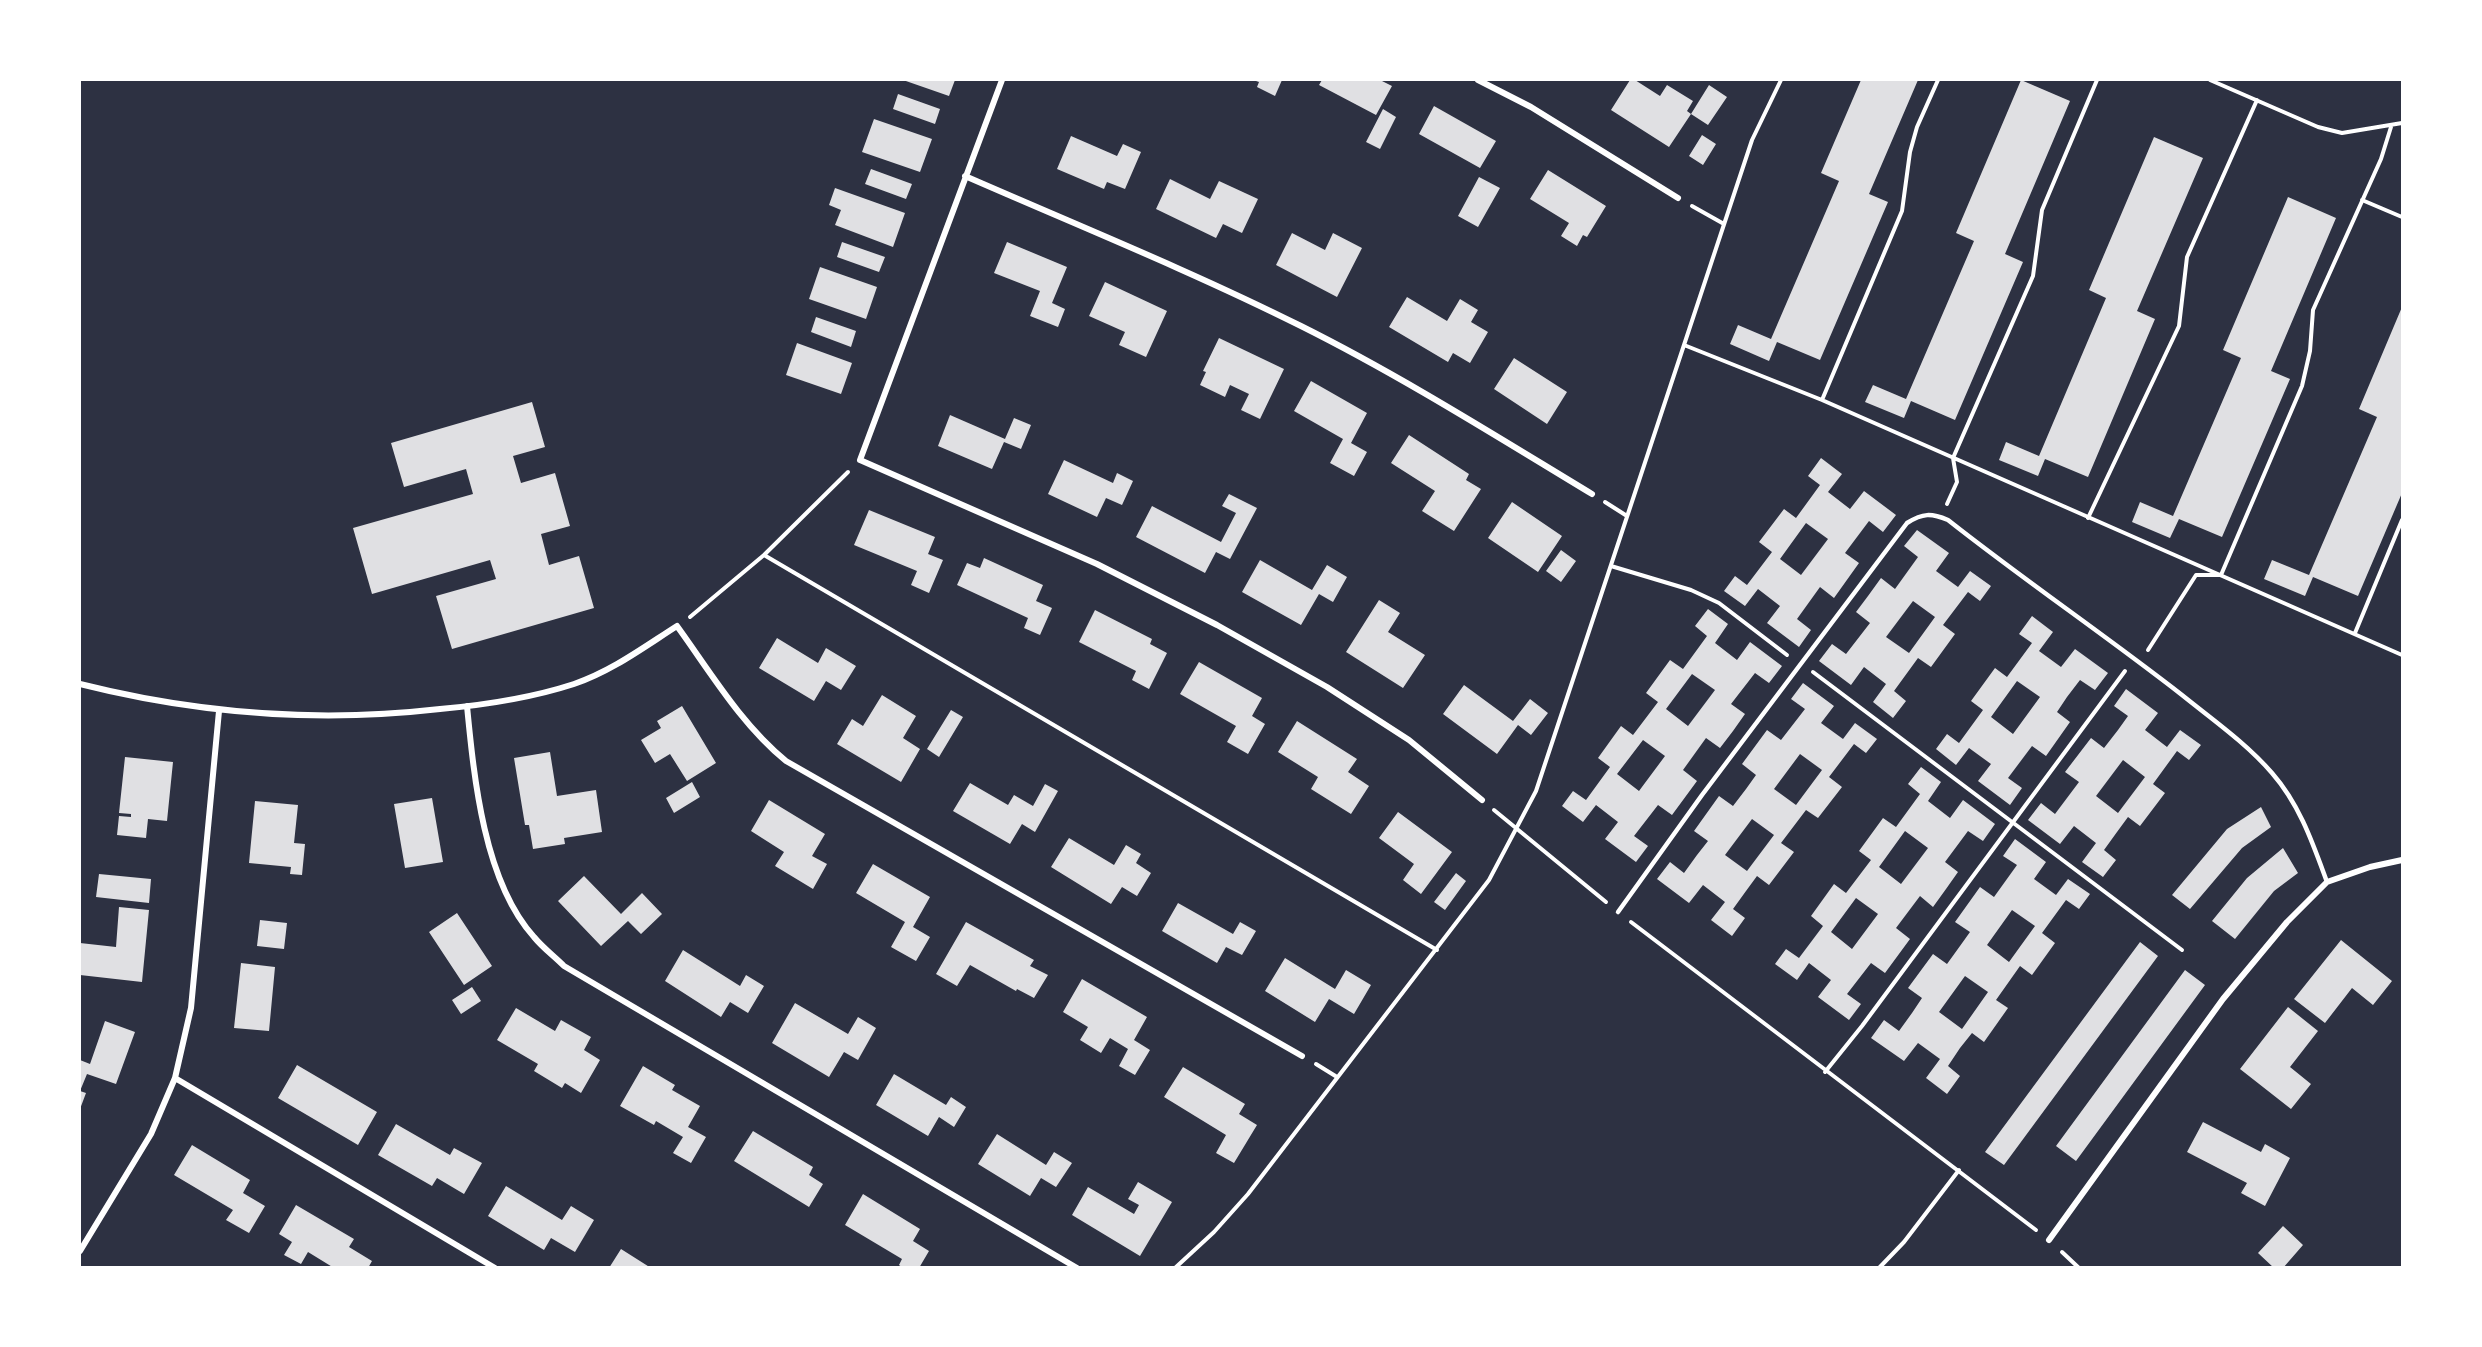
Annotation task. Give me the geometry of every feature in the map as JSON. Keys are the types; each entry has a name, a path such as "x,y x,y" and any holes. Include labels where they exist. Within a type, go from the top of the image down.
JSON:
{"street":[{"path":"1002,80 860,460 1087,559 1217,625 1326,687 1409,740 1482,800"},
{"path":"1478,80 1531,107 1678,198"},
{"path":"965,176 1204,280 1302,326 1410,384 1592,494"},
{"path":"80,684 219,711 333,717 467,706 575,684 626,659 677,626 741,716 766,744 786,761 1302,1056"},
{"path":"467,706 483,817 495,862 511,901 533,936 564,966 1077,1268"},
{"path":"80,1251 151,1134 175,1078 191,1008 219,711"},
{"path":"2049,1240 2223,999 2287,922 2327,882 2370,867 2403,860"},
{"path":"175,1078 495,1268"}],"lane":[{"path":"1618,912 1702,795 1907,523 1920,515 1932,514 1948,520 2028,584 2135,658 2236,738 2271,772 2305,821 2327,882"}],"path":[{"path":"1175,1268 1214,1232 1248,1194 1489,880 1517,831 1536,791 1752,140 1781,80"},
{"path":"1822,400 1902,211 1910,152 1917,127 1938,80"},
{"path":"1940,517 1957,482 1953,458 2033,276 2042,210 2097,80"},
{"path":"2210,80 2318,127 2342,133 2391,127 2403,123"},
{"path":"2088,518 2179,326 2187,257 2257,100"},
{"path":"2221,575 2302,386 2310,351 2313,310 2381,159 2391,127"},
{"path":"1678,198 1724,224"},
{"path":"2362,200 2403,217"},
{"path":"1684,345 1822,400 2403,655"},
{"path":"677,626 764,555 860,460"},
{"path":"1592,494 1627,516"},
{"path":"2355,633 2403,520"},
{"path":"764,555 1437,950"},
{"path":"1611,566 1691,590 1719,603 2182,950"},
{"path":"2140,662 2196,575 2221,575"},
{"path":"1825,1072 1862,1026 2135,658"},
{"path":"1482,800 1618,912 1825,1072 1959,1170 2049,1240 2079,1268"},
{"path":"1302,1056 1337,1077"},
{"path":"1879,1268 1904,1242 1959,1170"}],"building":[{"path":"903,80 955,80 949,96"},
{"path":"1253,80 1282,80 1275,96 1257,87 1259,82"},
{"path":"1322,80 1380,80 1392,86 1376,115 1319,85"},
{"path":"1630,80 1635,80 1660,96 1667,85 1693,101 1687,111 1691,114 1669,147 1611,110"},
{"path":"1861,80 1918,80 1869,194 1888,202 1820,360 1777,342 1769,361 1730,344 1738,325 1771,339 1839,181 1821,173"},
{"path":"2021,80 2070,101 2005,254 2023,262 1955,420 1911,401 1904,418 1865,402 1873,385 1906,399 1974,241 1956,233"},
{"path":"1709,85 1727,97 1708,125 1691,114"},
{"path":"898,94 940,109 935,124 893,109"},
{"path":"1434,106 1496,141 1480,168 1419,134"},
{"path":"1383,109 1396,117 1380,149 1366,142"},
{"path":"874,119 932,139 920,172 862,152"},
{"path":"1702,135 1716,144 1703,165 1689,156"},
{"path":"1071,136 1117,156 1123,144 1141,152 1125,189 1107,182 1104,189 1057,169"},
{"path":"2154,137 2203,158 2137,311 2155,319 2088,477 2045,459 2038,476 1999,460 2006,442 2039,456 2106,298 2089,290"},
{"path":"871,169 912,184 906,199 865,184"},
{"path":"1548,170 1606,206 1587,237 1583,235 1577,246 1561,236 1569,223 1530,199"},
{"path":"1479,177 1500,188 1478,227 1458,216"},
{"path":"1170,179 1210,199 1219,181 1258,199 1242,233 1223,224 1216,238 1156,209"},
{"path":"835,188 905,213 893,247 835,225 841,210 829,205"},
{"path":"2288,197 2336,218 2271,371 2290,379 2222,537 2179,519 2170,538 2132,522 2140,502 2173,516 2241,358 2223,350"},
{"path":"1292,233 1325,250 1333,233 1362,248 1337,297 1276,265"},
{"path":"842,242 885,257 879,272 837,257"},
{"path":"1007,242 1067,267 1052,303 1065,309 1058,327 1030,316 1040,291 994,273"},
{"path":"820,267 877,287 866,319 809,299"},
{"path":"1105,282 1167,311 1146,357 1119,345 1125,332 1089,316"},
{"path":"1407,297 1447,321 1460,299 1478,310 1471,322 1488,332 1470,363 1453,353 1448,362 1389,327"},
{"path":"2402,307 2402,493 2358,596 2313,577 2305,596 2264,579 2272,560 2309,575 2377,417 2359,409"},
{"path":"816,317 856,331 851,347 811,332"},
{"path":"1219,338 1284,369 1260,419 1241,410 1249,394 1230,385 1225,397 1200,385 1206,372 1203,371"},
{"path":"797,343 852,363 841,394 786,375"},
{"path":"1514,358 1567,392 1547,424 1494,389"},
{"path":"1311,381 1367,413 1351,443 1367,452 1354,476 1330,463 1343,439 1294,411"},
{"path":"532,402 545,447 513,456 521,483 555,473 570,526 541,534 549,565 579,556 594,608 452,649 436,596 496,579 490,560 372,594 353,528 473,494 466,469 404,487 391,443"},
{"path":"950,415 1005,439 1014,418 1031,425 1021,449 1004,442 992,469 938,446"},
{"path":"1409,435 1469,474 1466,480 1481,489 1454,531 1422,511 1435,491 1391,463"},
{"path":"1821,458 1842,474 1828,492 1850,509 1864,491 1896,515 1883,532 1869,521 1845,553 1859,563 1834,598 1820,587 1797,619 1811,630 1799,647 1767,623 1780,606 1758,589 1745,606 1724,591 1735,576 1747,585 1772,552 1759,542 1784,509 1796,518 1820,485 1808,476","holes":["1806,523 1828,539 1801,575 1780,559"]},
{"path":"1064,460 1113,483 1117,473 1133,481 1122,505 1106,498 1097,517 1048,494"},
{"path":"1229,494 1257,508 1230,559 1216,552 1205,573 1136,537 1152,506 1221,542 1236,513 1222,506"},
{"path":"1512,502 1562,536 1538,572 1488,538"},
{"path":"869,510 935,537 928,554 943,560 929,593 911,585 917,571 854,545"},
{"path":"1917,530 1949,553 1936,571 1958,587 1970,571 1991,586 1980,601 1968,592 1943,625 1955,634 1931,667 1918,658 1894,691 1906,701 1893,718 1873,702 1886,684 1864,667 1851,685 1819,661 1832,644 1846,654 1870,623 1856,612 1881,578 1895,589 1918,557 1904,546","holes":["1913,601 1935,617 1909,653 1886,637"]},
{"path":"1561,550 1576,561 1561,582 1546,571"},
{"path":"984,558 1043,585 1036,601 1052,608 1040,635 1024,628 1028,618 957,585 967,563 980,568"},
{"path":"1260,560 1312,590 1327,565 1347,577 1333,602 1319,594 1301,625 1242,592"},
{"path":"1379,600 1400,613 1388,632 1425,655 1403,688 1346,652"},
{"path":"1708,609 1728,624 1715,643 1737,660 1750,642 1782,666 1769,683 1755,673 1731,704 1745,714 1720,748 1706,738 1683,770 1697,781 1672,815 1658,805 1634,836 1648,846 1636,862 1605,839 1618,822 1596,805 1583,822 1562,806 1573,791 1586,800 1610,767 1598,758 1621,726 1633,735 1658,702 1646,693 1670,660 1683,669 1707,636 1695,626","holes":["1692,674 1715,690 1688,726 1666,709","1643,740 1665,756 1639,791 1617,774"]},
{"path":"1095,610 1152,639 1150,644 1167,653 1149,689 1132,680 1136,671 1079,642"},
{"path":"2032,616 2053,632 2039,651 2061,667 2075,649 2108,673 2095,690 2080,680 2067,697 2057,712 2070,722 2046,756 2032,746 2008,778 2022,788 2010,805 1978,781 1991,764 1969,748 1956,765 1936,749 1947,734 1959,743 1983,710 1971,701 1995,668 2007,677 2032,643 2019,634","holes":["2017,681 2040,697 2013,734 1991,717"]},
{"path":"777,638 818,663 826,648 856,666 841,690 826,681 814,701 759,668"},
{"path":"1199,662 1262,698 1252,716 1265,724 1248,754 1227,742 1236,726 1180,694"},
{"path":"1803,683 1834,706 1821,723 1843,739 1855,723 1877,739 1866,753 1854,744 1829,777 1842,787 1818,818 1806,810 1781,843 1794,852 1769,885 1757,876 1733,909 1745,918 1732,936 1711,920 1725,902 1703,885 1689,903 1657,879 1670,862 1684,873 1708,841 1694,831 1719,796 1733,806 1756,775 1742,764 1767,730 1781,740 1805,709 1791,699","holes":["1800,754 1822,770 1796,805 1774,789","1752,819 1774,835 1747,871 1725,855"]},
{"path":"1464,685 1513,721 1530,699 1548,713 1531,735 1518,725 1497,754 1443,714"},
{"path":"2126,689 2158,713 2145,730 2167,747 2180,730 2201,745 2189,760 2177,751 2153,784 2165,793 2140,826 2128,817 2104,850 2116,860 2103,877 2082,862 2096,843 2074,826 2060,844 2028,820 2041,803 2055,814 2079,782 2065,772 2091,738 2104,748 2128,716 2114,706","holes":["2123,760 2145,777 2118,813 2096,796"]},
{"path":"882,695 916,716 903,738 920,749 901,782 837,744 852,719 863,726"},
{"path":"682,706 716,763 687,781 670,754 655,763 641,740 661,728 657,721"},
{"path":"951,710 963,717 939,757 927,749"},
{"path":"1297,721 1357,759 1348,772 1369,786 1351,814 1311,789 1318,777 1278,752"},
{"path":"550,752 557,796 596,790 602,832 564,838 565,844 533,849 529,825 525,825 514,758"},
{"path":"125,757 173,762 167,821 148,819 146,838 117,835 119,816 131,817 131,814 119,813"},
{"path":"1921,767 1941,782 1928,801 1950,818 1963,800 1995,824 1983,841 1968,831 1945,862 1958,872 1933,907 1920,896 1896,928 1910,939 1885,973 1871,963 1847,994 1861,1004 1849,1020 1818,997 1831,980 1809,963 1797,980 1775,964 1786,949 1799,958 1823,926 1811,916 1834,884 1846,893 1871,860 1859,851 1883,818 1896,827 1920,794 1908,784","holes":["1905,831 1928,848 1901,884 1879,867","1856,898 1878,914 1852,949 1831,932"]},
{"path":"692,782 700,797 674,813 666,798"},
{"path":"970,783 1008,805 1014,795 1033,806 1045,784 1058,791 1035,832 1022,824 1010,844 953,811"},
{"path":"432,798 443,862 405,868 394,804"},
{"path":"769,800 825,834 812,856 827,864 813,889 775,866 784,852 751,831"},
{"path":"255,801 298,805 294,843 305,844 302,875 290,874 291,867 249,863"},
{"path":"2261,807 2271,827 2242,848 2190,909 2172,895 2227,829"},
{"path":"1398,812 1452,852 1421,894 1403,880 1414,864 1379,838"},
{"path":"1069,838 1114,865 1126,845 1141,854 1136,863 1151,873 1137,896 1122,887 1111,904 1051,867"},
{"path":"2015,839 2046,862 2034,879 2056,895 2068,879 2090,894 2079,909 2066,900 2042,933 2055,943 2032,975 2020,966 1996,1000 2008,1008 1984,1042 1972,1033 1960,1048 1948,1066 1960,1076 1947,1094 1926,1078 1940,1059 1918,1043 1904,1061 1871,1038 1884,1020 1899,1031 1922,998 1908,988 1933,954 1947,964 1970,932 1955,922 1980,887 1994,897 2017,865 2003,856","holes":["2012,910 2035,926 2009,962 1987,945","1965,976 1988,992 1962,1029 1939,1012"]},
{"path":"2283,848 2298,873 2274,891 2235,939 2212,921 2247,878"},
{"path":"873,864 930,897 913,927 930,937 916,961 891,947 905,922 856,893"},
{"path":"1456,873 1466,881 1445,910 1434,902"},
{"path":"99,874 151,879 149,903 96,897"},
{"path":"584,876 621,914 642,893 662,914 641,934 628,921 601,946 558,901"},
{"path":"1178,903 1233,934 1240,922 1256,931 1242,955 1226,947 1217,963 1162,931"},
{"path":"119,907 149,910 142,982 80,975 80,943 116,947"},
{"path":"457,913 492,966 464,985 429,932"},
{"path":"260,920 287,923 284,949 257,946"},
{"path":"966,922 1034,960 1030,966 1048,975 1034,998 1017,989 1016,991 970,965 957,986 936,974"},
{"path":"2341,940 2392,981 2373,1005 2352,988 2325,1023 2294,999"},
{"path":"2140,942 2158,956 2004,1165 1985,1152"},
{"path":"683,950 740,986 746,975 764,986 748,1013 730,1002 721,1017 665,981"},
{"path":"1285,958 1335,989 1346,970 1371,985 1354,1014 1329,999 1315,1022 1265,991"},
{"path":"241,963 275,967 269,1031 234,1028"},
{"path":"2185,970 2205,985 2076,1161 2056,1146"},
{"path":"1082,979 1147,1017 1134,1040 1150,1050 1135,1075 1119,1066 1128,1049 1110,1038 1101,1053 1080,1040 1088,1027 1063,1012"},
{"path":"472,987 481,1001 461,1014 452,1000"},
{"path":"795,1003 848,1034 858,1017 876,1028 858,1060 844,1052 829,1077 772,1043"},
{"path":"2288,1007 2318,1031 2290,1067 2311,1084 2291,1109 2240,1069"},
{"path":"516,1008 555,1031 561,1020 591,1037 584,1050 600,1060 581,1093 565,1083 562,1088 534,1071 538,1064 497,1040"},
{"path":"105,1021 135,1032 116,1084 87,1074 80,1091 80,1060 90,1064"},
{"path":"297,1065 377,1112 358,1145 278,1098"},
{"path":"643,1066 675,1085 672,1090 700,1106 688,1127 706,1137 691,1163 673,1153 683,1137 656,1121 654,1125 620,1106"},
{"path":"1183,1067 1245,1104 1239,1114 1257,1125 1234,1163 1216,1153 1226,1135 1164,1097"},
{"path":"894,1074 946,1105 951,1097 966,1107 954,1127 939,1117 928,1136 876,1105"},
{"path":"80,1091 86,1093 80,1109"},
{"path":"2203,1122 2261,1152 2265,1144 2290,1158 2265,1206 2241,1193 2247,1183 2187,1152"},
{"path":"396,1124 450,1155 454,1148 482,1163 464,1194 437,1178 432,1186 378,1155"},
{"path":"753,1131 813,1167 809,1175 823,1184 809,1207 734,1161"},
{"path":"997,1134 1046,1165 1054,1152 1072,1163 1056,1187 1041,1178 1030,1196 978,1164"},
{"path":"192,1145 250,1180 243,1193 265,1206 249,1233 226,1220 233,1210 174,1175"},
{"path":"1138,1182 1172,1202 1140,1256 1072,1215 1088,1187 1134,1214 1139,1205 1128,1199"},
{"path":"506,1186 562,1220 571,1206 594,1220 575,1252 551,1238 544,1250 488,1216"},
{"path":"863,1194 920,1229 913,1241 929,1251 919,1268 903,1268 899,1265 902,1259 845,1225"},
{"path":"296,1205 354,1239 349,1247 372,1261 368,1268 334,1268 308,1252 301,1264 284,1255 292,1242 279,1234"},
{"path":"2283,1226 2303,1245 2283,1268 2274,1268 2258,1253"},
{"path":"621,1249 651,1268 609,1268"}]}
